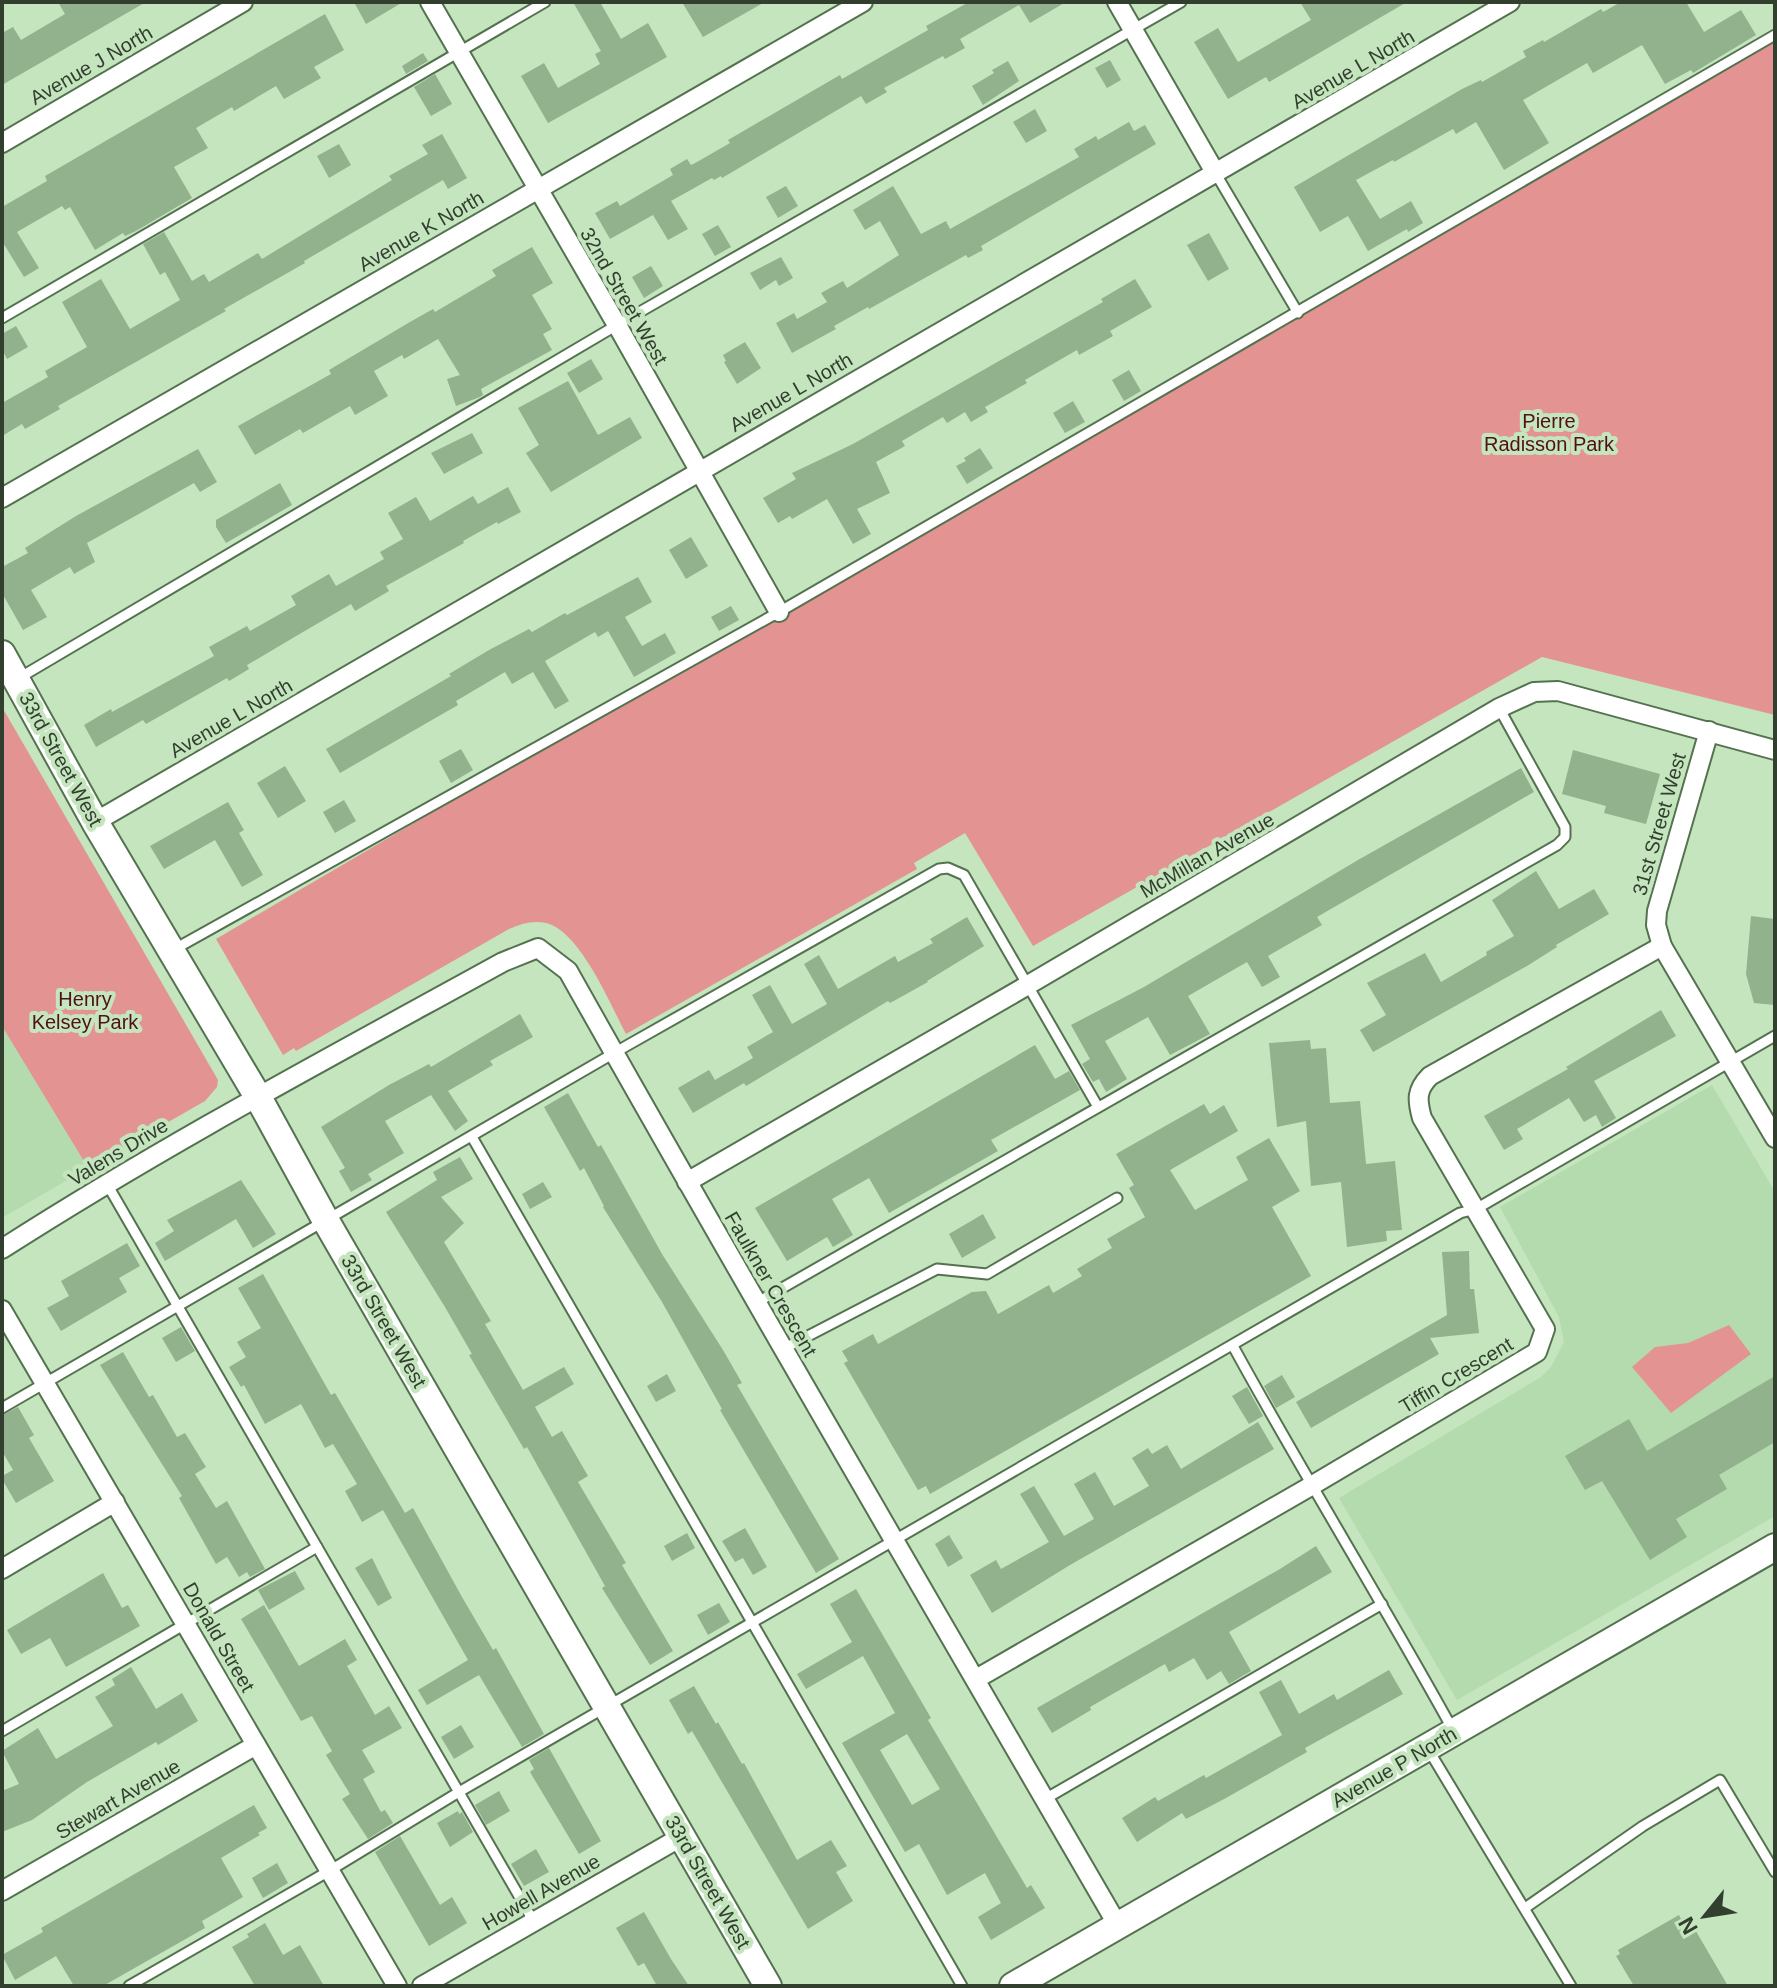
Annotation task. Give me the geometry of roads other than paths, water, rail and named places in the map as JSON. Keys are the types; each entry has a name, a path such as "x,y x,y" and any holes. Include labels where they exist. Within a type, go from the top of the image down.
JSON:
{"main road":[{"name":"33rd Street West","path":"2,654 95,822 258,1097 326,1221 768,1986"},
{"name":"Avenue P North","path":"1013,1986 1775,1547"}],"street":[{"name":"Avenue J North","path":"2,143 243,2"},
{"name":"32nd Street West","path":"430,2 779,612"},
{"name":"Avenue K North","path":"2,498 863,2"},
{"path":"1117,2 1216,174"},
{"name":"Avenue L North","path":"95,822 1510,2"},
{"name":"McMillan Avenue","path":"687,1182 1499,708 1534,692 1558,691 1775,750"},
{"name":"31st Street West","path":"1709,731 1657,911 1656,925 1662,946 1775,1138"},
{"name":"Tiffin Crescent","path":"976,1679 1537,1352 1545,1329 1422,1118 1417,1099 1421,1084 1430,1076 1662,946"},
{"name":"Faulkner Crescent","path":"258,1097 503,962 538,948 568,971 756,1303 1117,1924"},
{"name":"Valens Drive","path":"2,1249 106,1182 258,1097"},
{"name":"Donald Street","path":"2,1310 397,1986"},
{"path":"2,1569 115,1502"},
{"name":"Stewart Avenue","path":"2,1891 256,1745"},
{"name":"Howell Avenue","path":"422,1986 681,1837"}],"lane":[{"path":"2,318 545,2"},
{"path":"17,680 617,325 1181,2"},
{"path":"171,951 779,612 1775,35"},
{"path":"1216,174 1298,313"},
{"path":"756,1303 1543,853 1565,837 1565,827 1499,708"},
{"path":"2,1408 614,1053 939,869 948,868 964,875 1098,1107"},
{"path":"129,1986 1460,1213 1476,1209 1775,1036"},
{"path":"472,1137 962,1986"},
{"path":"106,1182 534,1922"},
{"path":"783,1349 937,1269 987,1274 1117,1198"},
{"path":"1233,1346 1455,1733"},
{"path":"2,1731 317,1547"},
{"path":"1045,1799 1382,1604"},
{"path":"1428,1749 1571,1986"},
{"path":"1525,1908 1643,1826 1720,1780 1775,1872"}],"park label":[{"name":"Pierre Radisson Park","path":"1549,432"},
{"name":"Henry Kelsey Park","path":"85,1010"}]}
